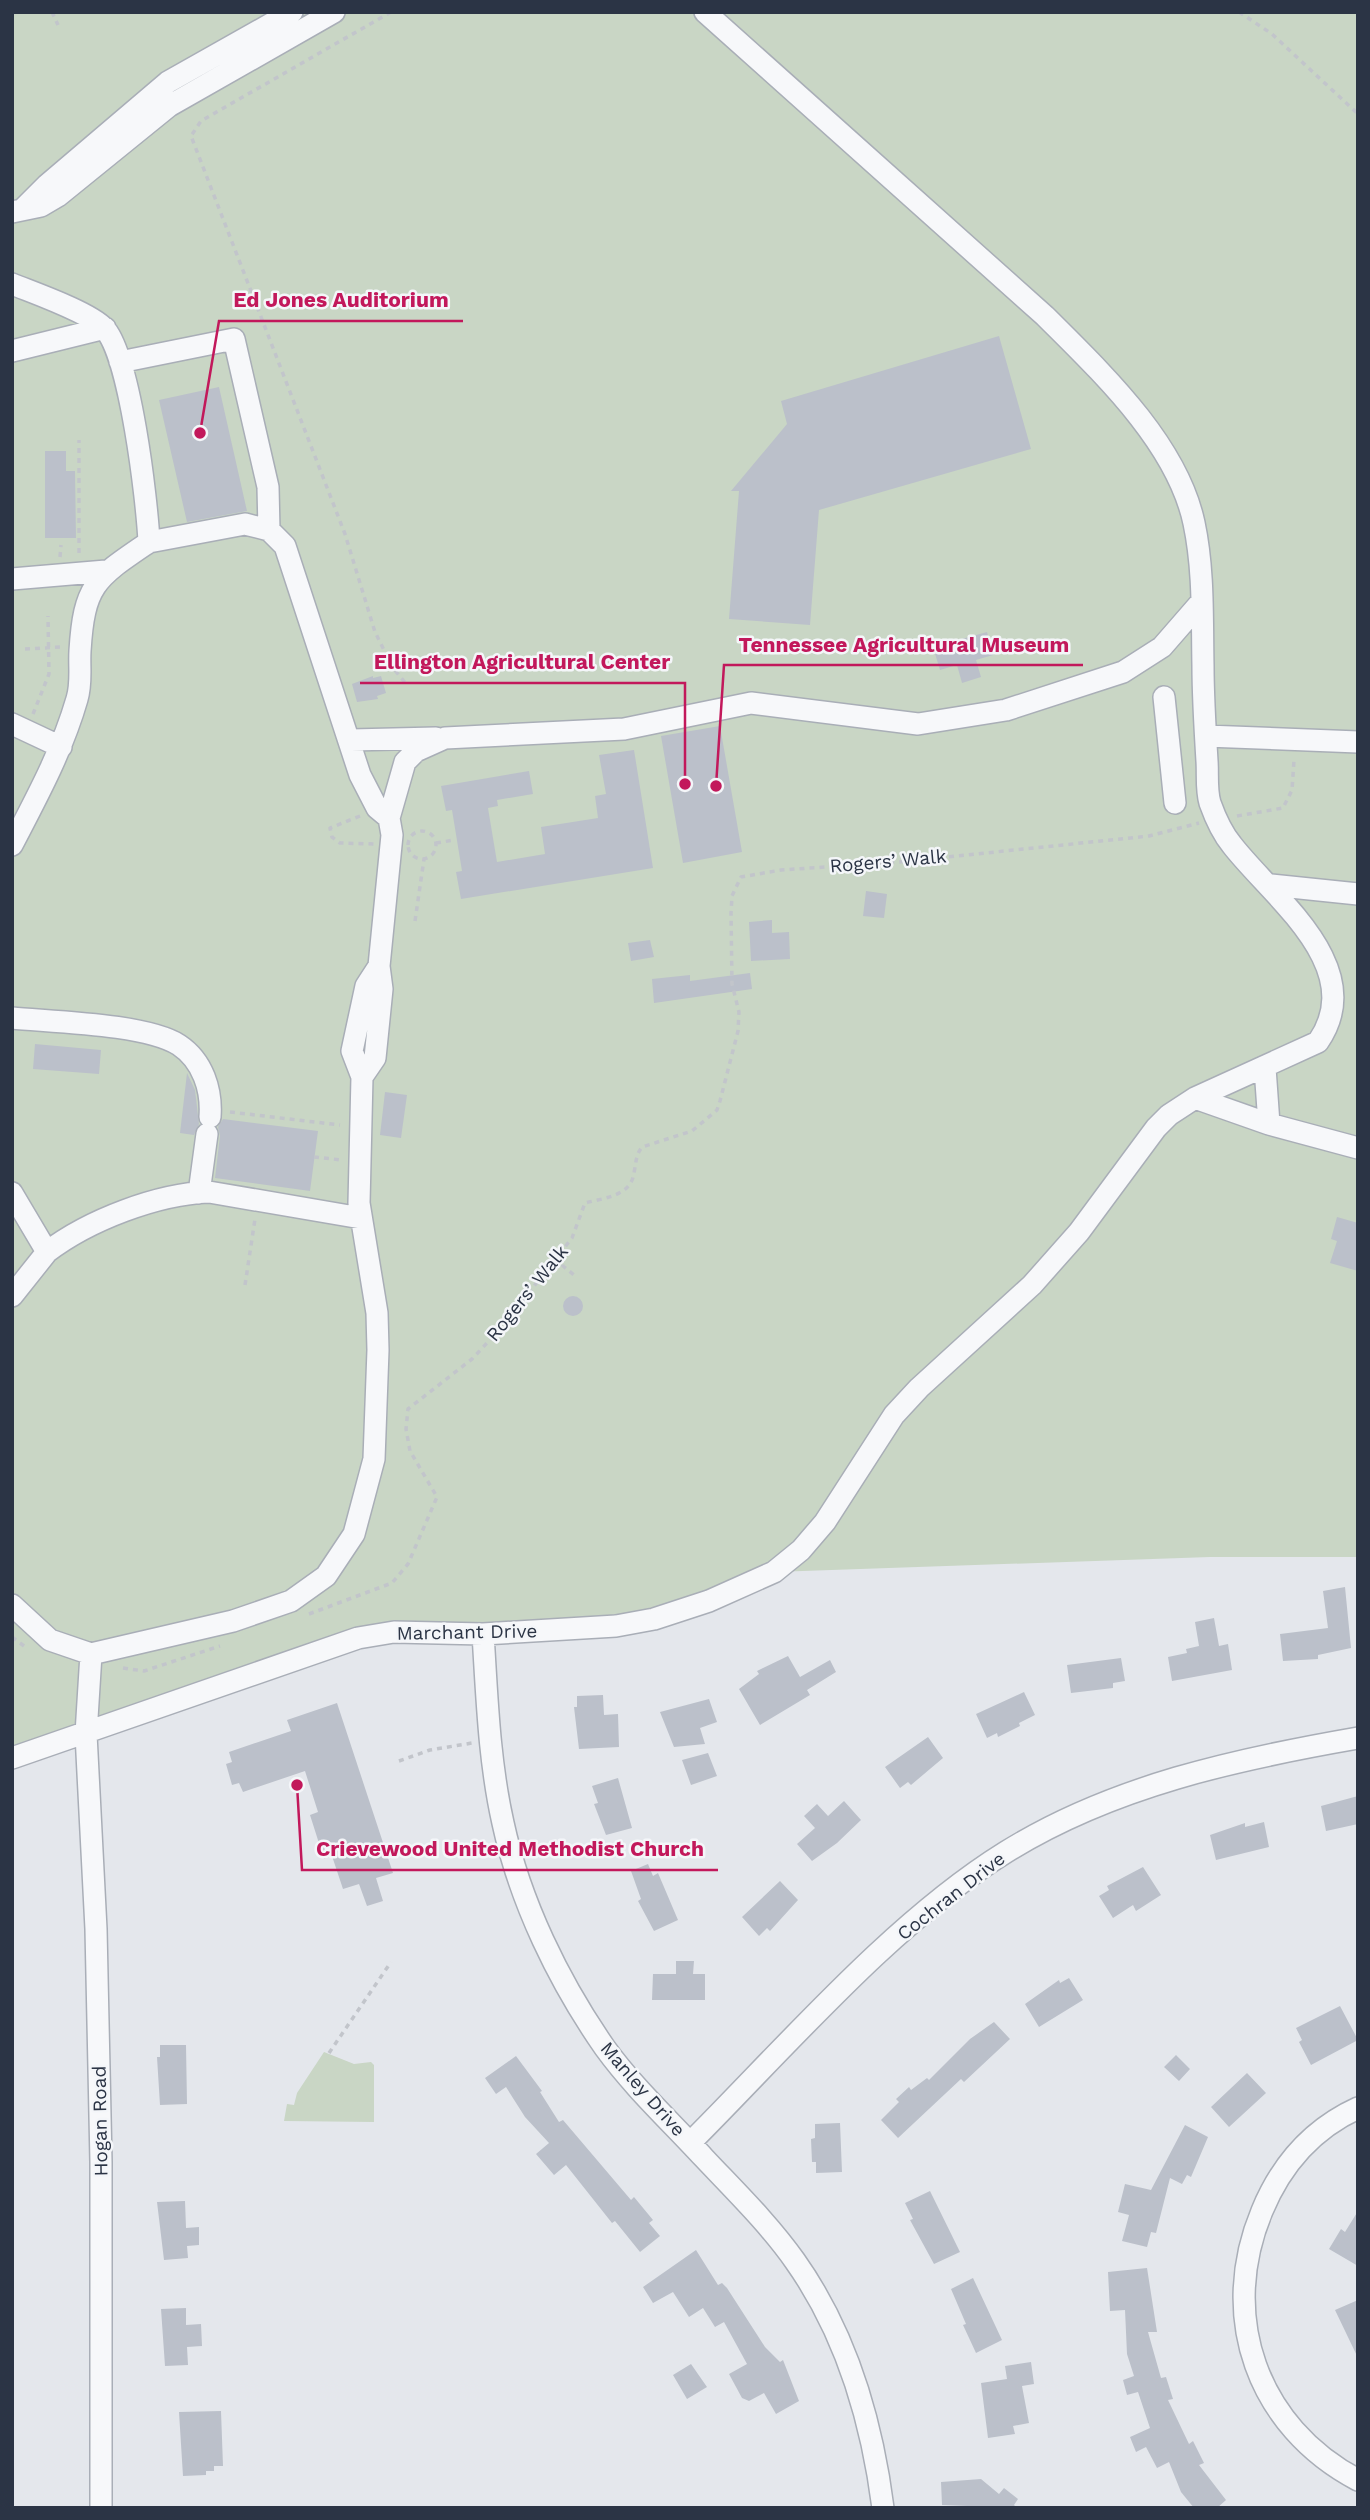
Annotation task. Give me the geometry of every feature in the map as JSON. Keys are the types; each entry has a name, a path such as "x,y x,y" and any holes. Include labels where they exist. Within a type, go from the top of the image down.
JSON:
{"street":[{"path":"17,210 41,206 58,196 128,127 168,82 292,12"},
{"path":"128,127 334,12"},
{"name":"Marchant Drive","path":"12,1758 358,1638 394,1632 483,1634 616,1626 653,1619 718,1597 774,1572 801,1550 825,1522 894,1415 919,1388 1032,1285 1079,1232 1156,1128 1169,1115 1195,1098 1318,1042 1336,1021 1343,998 1340,968 1331,946 1231,845 1209,799 1202,601 1194,522 1180,482 1130,405 1045,316 705,12"},
{"path":"12,284 64,306 105,328 116,345 146,492 149,542"},
{"path":"12,351 105,328"},
{"path":"120,362 234,339 268,487 269,530"},
{"path":"12,845 61,747 80,687 80,646 87,600 106,571 149,542 245,524 269,530 285,546 351,740 360,775 399,845 379,966 366,986 352,1051 362,1077 358,1162 360,1218 377,1313 374,1459 354,1534 336,1564 316,1586 291,1601 90,1664 50,1640 12,1605"},
{"path":"12,579 106,571"},
{"path":"351,740 624,729 694,716 736,704 918,724 1006,710 1123,672 1162,647 1202,601"},
{"path":"1164,697 1175,803"},
{"path":"19,728 61,747"},
{"path":"1206,736 1358,742"},
{"path":"383,813 405,762 416,751 445,738"},
{"path":"1271,885 1358,894"},
{"path":"12,1018 140,1032 178,1044 200,1069 208,1086 209,1120 199,1193"},
{"path":"1265,1068 1269,1124"},
{"path":"1195,1098 1269,1124 1358,1148"},
{"path":"12,1296 47,1252 127,1210 158,1200 199,1193 258,1200 360,1218"},
{"path":"12,1194 47,1252"},
{"name":"Manley Drive","path":"483,1634 491,1741 503,1824 517,1875 564,1979 606,2049 780,2242 821,2306 859,2394 883,2508"},
{"name":"Hogan Road","path":"90,1664 86,1734 96,1929 101,2162 101,2508"},
{"name":"Cochran Drive","path":"690,2143 893,1942 951,1892 1006,1852 1076,1815 1148,1786 1221,1767 1358,1738"},
{"path":"1358,2108 1303,2145 1277,2179 1255,2227 1244,2289 1245,2320 1251,2352 1277,2409 1295,2433 1317,2455 1358,2480"}],"path":[{"path":"52,12 58,25"},
{"path":"391,12 201,121 191,136 345,534 375,632 393,668 407,685"},
{"path":"1239,12 1272,34 1358,114"},
{"path":"79,440 79,573"},
{"path":"1358,507 1358,523"},
{"path":"19,728 49,674 48,616"},
{"path":"25,649 80,646"},
{"name":"Rogers’ Walk","path":"298,1618 392,1583 408,1564 437,1497 410,1451 406,1429 408,1409 472,1359 572,1238 585,1202 621,1192 633,1182 637,1157 642,1147 686,1134 717,1110 738,1031 739,1012 732,971 732,896 744,875 1149,835 1217,818 1283,808 1292,790 1295,740"},
{"path":"383,813 335,825 330,833 334,841 340,843 399,845 413,856 424,859 434,853 436,843 432,834 422,830 399,845"},
{"path":"436,843 454,840"},
{"path":"415,921 424,859"},
{"path":"209,1120 360,1128"},
{"path":"314,1157 358,1162"},
{"path":"245,1285 258,1200"},
{"path":"561,1252 563,1266 573,1275"},
{"path":"12,1637 30,1651"},
{"path":"90,1664 144,1671 228,1644"},
{"path":"399,1761 430,1750 491,1741"},
{"path":"329,2053 391,1962"}],"green space":[{"path":"12,12 1358,12 1358,1557 1210,1557 774,1572 654,1619 394,1632 12,1758"},
{"path":"324,2052 354,2064 371,2062 374,2065 374,2122 284,2121 287,2104 294,2105 297,2093"}],"building":[{"path":"999,336 1031,449 819,510 810,625 729,619 739,491 731,491 787,424 781,401"},
{"path":"219,387 247,511 187,522 159,400"},
{"path":"45,451 66,451 66,471 75,471 76,538 45,538"},
{"path":"987,632 993,655 976,660 981,677 962,683 957,665 940,670 933,647"},
{"path":"373,676 381,676 386,693 377,696 378,699 357,702 352,684"},
{"path":"720,726 742,852 683,863 661,736"},
{"path":"634,750 653,868 461,899 456,872 462,871 452,810 446,811 441,786 529,771 533,794 497,800 498,806 488,808 497,862 545,854 541,827 598,818 595,796 606,794 599,755"},
{"path":"866,891 887,894 884,918 863,916"},
{"path":"772,920 772,933 789,932 790,959 751,961 749,922"},
{"path":"650,940 654,957 631,961 628,943"},
{"path":"750,973 752,989 654,1003 652,979 690,975 690,981"},
{"path":"35,1044 101,1050 99,1074 33,1069"},
{"path":"187,1073 195,1090 199,1124 194,1135 180,1133"},
{"path":"385,1092 407,1095 401,1138 380,1135"},
{"path":"223,1119 318,1131 310,1191 215,1178 220,1136 218,1127"},
{"path":"1337,1217 1358,1223 1358,1271 1330,1263 1337,1241 1331,1239"},
{"path":"573,1296 580,1299 583,1306 580,1313 573,1316 566,1313 563,1306 566,1299"},
{"path":"1345,1587 1351,1648 1318,1655 1318,1659 1283,1661 1280,1634 1328,1628 1323,1591"},
{"path":"1214,1618 1219,1646 1228,1644 1232,1670 1172,1681 1168,1657 1187,1653 1186,1649 1199,1646 1195,1622"},
{"path":"788,1656 800,1677 830,1660 836,1672 807,1690 810,1695 760,1725 739,1689 759,1674 757,1671"},
{"path":"1121,1658 1125,1681 1113,1683 1113,1688 1071,1693 1067,1665"},
{"path":"1024,1692 1035,1715 998,1737 997,1733 987,1738 976,1714"},
{"path":"603,1695 604,1715 618,1714 619,1747 579,1749 574,1707 577,1707 577,1696"},
{"path":"709,1699 717,1722 700,1728 705,1744 674,1747 660,1712"},
{"path":"337,1703 393,1873 376,1878 383,1901 367,1906 359,1884 343,1889 332,1856 324,1859 310,1815 318,1812 305,1771 243,1792 239,1783 232,1785 226,1764 232,1762 229,1752 291,1731 287,1720"},
{"path":"928,1737 943,1758 911,1785 908,1782 900,1788 885,1767"},
{"path":"708,1753 717,1776 691,1785 682,1760"},
{"path":"618,1778 632,1828 606,1835 594,1804 598,1803 592,1786"},
{"path":"1358,1796 1358,1824 1326,1831 1321,1806"},
{"path":"844,1801 861,1820 837,1843 812,1861 797,1844 815,1828 804,1816 817,1804 828,1816"},
{"path":"1264,1822 1269,1847 1216,1860 1210,1835 1245,1823 1245,1827"},
{"path":"648,1864 653,1876 658,1873 678,1920 654,1931 638,1901 641,1899 631,1871"},
{"path":"1143,1867 1161,1895 1136,1911 1133,1905 1113,1918 1099,1896 1109,1890 1107,1886"},
{"path":"780,1881 798,1900 770,1931 767,1928 759,1936 742,1917"},
{"path":"676,1961 694,1961 693,1974 705,1974 705,2000 652,2000 653,1974 676,1974"},
{"path":"1069,1978 1083,2000 1039,2027 1025,2004 1059,1980 1060,1983"},
{"path":"1340,2006 1358,2040 1311,2065 1299,2042 1302,2040 1296,2028"},
{"path":"994,2022 1010,2039 964,2082 961,2079 898,2138 881,2120 899,2102 896,2099 909,2087 911,2090 927,2078 929,2080 970,2039"},
{"path":"160,2045 186,2045 187,2104 160,2105 157,2057 160,2057"},
{"path":"1176,2055 1190,2069 1179,2081 1164,2067"},
{"path":"516,2056 542,2091 540,2092 559,2122 563,2120 631,2200 634,2197 653,2220 649,2223 660,2236 640,2252 615,2221 612,2223 566,2165 554,2175 536,2154 549,2143 525,2117 506,2087 496,2094 485,2078"},
{"path":"1247,2073 1266,2093 1229,2127 1211,2107"},
{"path":"840,2123 842,2172 816,2173 816,2162 812,2162 811,2139 815,2138 815,2124"},
{"path":"1185,2125 1208,2137 1191,2177 1187,2175 1182,2184 1170,2178 1156,2233 1151,2232 1147,2247 1122,2241 1129,2215 1118,2212 1125,2184 1151,2190"},
{"path":"930,2191 960,2252 934,2264 910,2220 913,2219 905,2203"},
{"path":"185,2201 186,2228 199,2227 199,2245 187,2246 188,2258 164,2260 157,2202"},
{"path":"1358,2211 1358,2266 1329,2249 1341,2229 1345,2232"},
{"path":"696,2250 718,2285 722,2283 727,2288 765,2347 780,2362 783,2360 799,2401 776,2414 764,2393 749,2401 742,2398 729,2374 747,2364 724,2322 715,2327 703,2308 689,2317 673,2292 653,2303 643,2287"},
{"path":"1147,2268 1157,2332 1148,2332 1161,2378 1166,2377 1173,2399 1168,2400 1189,2444 1193,2441 1204,2463 1199,2465 1226,2500 1217,2508 1194,2508 1181,2492 1169,2462 1157,2468 1146,2447 1136,2452 1130,2437 1150,2428 1138,2392 1127,2395 1123,2380 1134,2376 1127,2354 1125,2310 1110,2311 1108,2272"},
{"path":"973,2278 1002,2340 976,2353 951,2289"},
{"path":"1358,2300 1358,2358 1335,2310"},
{"path":"186,2308 186,2325 201,2324 202,2346 187,2347 188,2365 165,2366 161,2309"},
{"path":"1031,2362 1034,2384 1022,2386 1029,2423 1013,2426 1015,2434 988,2438 981,2383 1007,2379 1005,2366"},
{"path":"691,2364 707,2387 687,2399 673,2375"},
{"path":"221,2411 223,2466 214,2466 214,2471 206,2471 206,2475 183,2476 179,2412"},
{"path":"981,2479 999,2494 1004,2488 1018,2499 1014,2505 1017,2508 942,2505 941,2482"}],"place":[{"name":"Ed Jones Auditorium","path":"200,433"},
{"name":"Ellington Agricultural Center","path":"685,784"},
{"name":"Tennessee Agricultural Museum","path":"716,786"},
{"name":"Crievewood United Methodist Church","path":"297,1785"}]}
